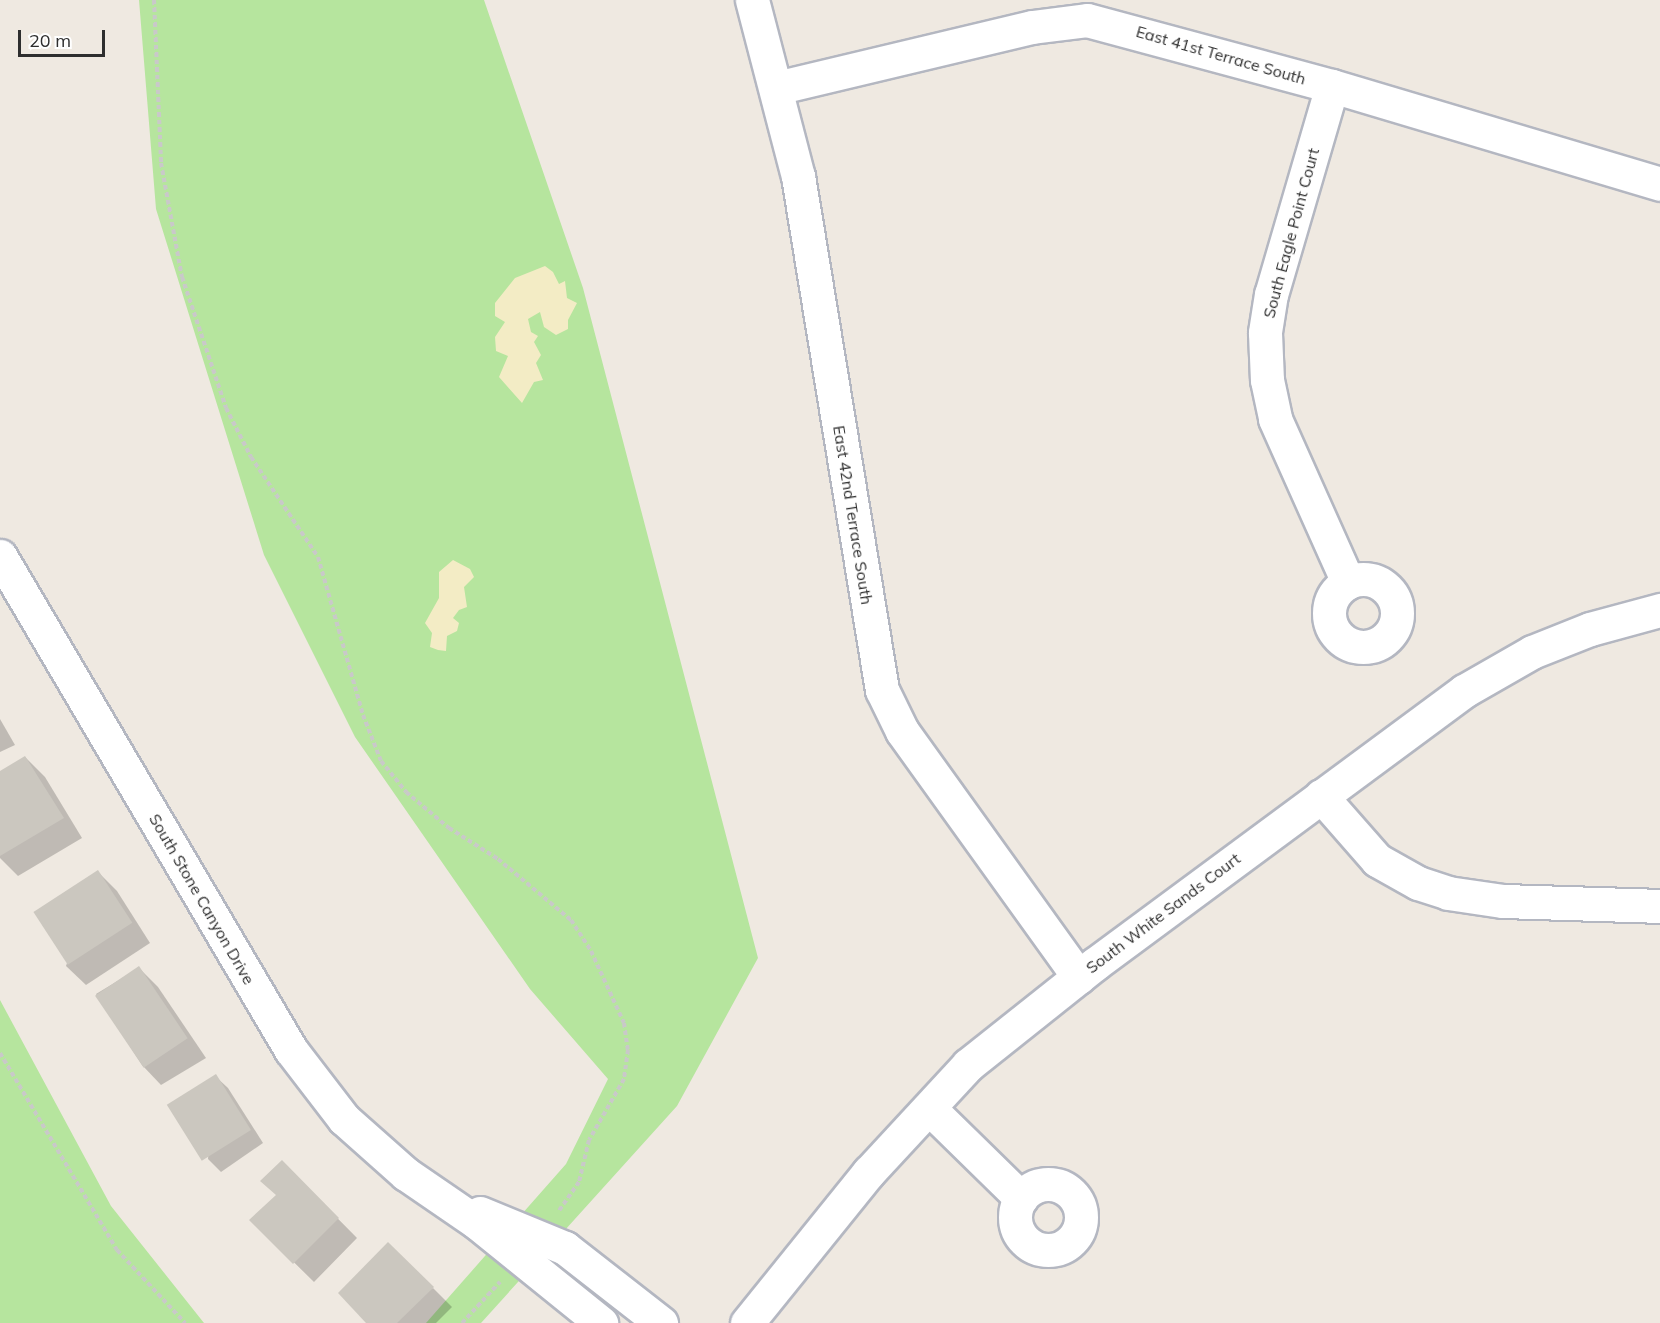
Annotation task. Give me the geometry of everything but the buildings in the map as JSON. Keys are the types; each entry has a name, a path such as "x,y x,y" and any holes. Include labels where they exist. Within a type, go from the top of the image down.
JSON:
{"street":[{"name":"East 42nd Terrace South","path":"752,0 798,176 882,690 902,731 1079,977"},
{"name":"East 41st Terrace South","path":"776,88 1032,27 1088,20 1332,86 1660,184"},
{"name":"South Eagle Point Court","path":"1332,86 1271,294 1265,333 1267,380 1275,420 1348,582"},
{"name":"South Stone Canyon Drive","path":"0,556 291,1050 344,1119 406,1174 449,1204 601,1323"},
{"name":"South White Sands Court","path":"747,1323 869,1172 968,1065 1079,977 1464,691 1532,651 1590,629 1660,610"},
{"path":"1321,796 1377,860 1418,884 1448,893 1503,901 1660,906"},
{"path":"929,1108 1022,1198"},
{"name":"South Stone Canyon Drive","path":"449,1204 502,1219 565,1248 661,1323"}],"path":[{"path":"154,0 161,163 185,288 236,428 250,458 318,557 363,715 381,761 406,792 449,828 498,859 571,920 591,951 624,1023 628,1050 624,1079 589,1140 579,1182 554,1217"},
{"path":"0,1053 117,1250 185,1323"},
{"path":"462,1323 505,1276"}],"green space":[{"path":"139,0 484,0 583,288 758,958 677,1106 481,1323 426,1323 566,1164 608,1079 530,989 355,737 264,555 156,209"},
{"path":"0,1000 111,1206 204,1323 0,1323"}],"sand":[{"path":"545,266 553,272 559,284 565,281 567,298 577,303 568,320 568,329 556,335 544,327 540,312 528,319 531,332 538,336 534,342 541,355 536,363 543,380 534,382 522,403 499,377 508,356 496,351 495,337 505,322 495,316 495,303 515,278"},
{"path":"453,560 470,569 474,577 464,587 467,607 459,610 453,618 459,623 457,631 447,636 446,651 430,647 432,633 425,623 439,598 439,572"}]}
